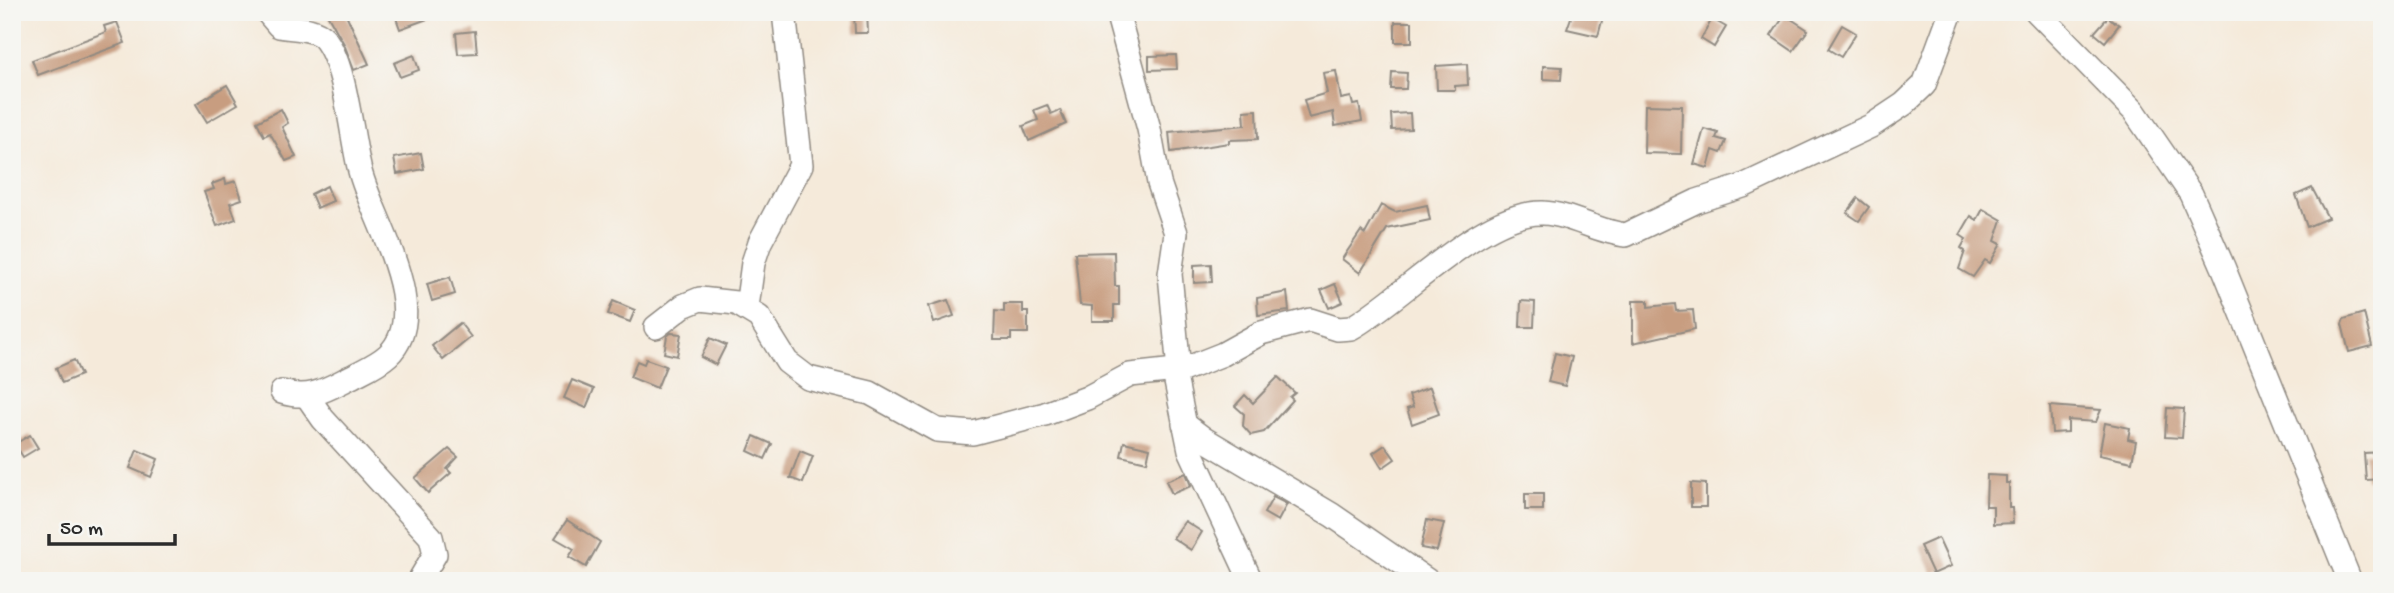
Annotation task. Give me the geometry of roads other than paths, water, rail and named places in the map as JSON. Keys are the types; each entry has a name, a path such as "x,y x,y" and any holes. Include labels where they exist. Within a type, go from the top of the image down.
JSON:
{"street":[{"path":"267,12 279,26 315,32 325,39 341,77 366,195 403,289 405,311 402,327 389,354 376,364 307,396 282,392"},
{"path":"747,307 753,263 801,165 784,12"},
{"path":"1117,12 1149,129 1159,183 1176,233 1170,274 1184,424 1198,471 1251,581"},
{"path":"656,327 683,306 700,299 736,303 747,307 759,317 794,370 808,378 870,393 937,430 982,432 1045,414 1087,398 1130,376 1177,371 1223,354 1261,333 1310,320 1338,329 1350,328 1475,239 1521,215 1554,215 1626,235 1697,201 1743,186 1871,126 1917,94 1930,73 1951,12"},
{"path":"2037,12 2134,111 2190,194 2224,269 2350,581"},
{"path":"307,396 323,419 431,537 435,554 419,581"},
{"path":"1184,424 1204,439 1332,515 1428,581"}]}
